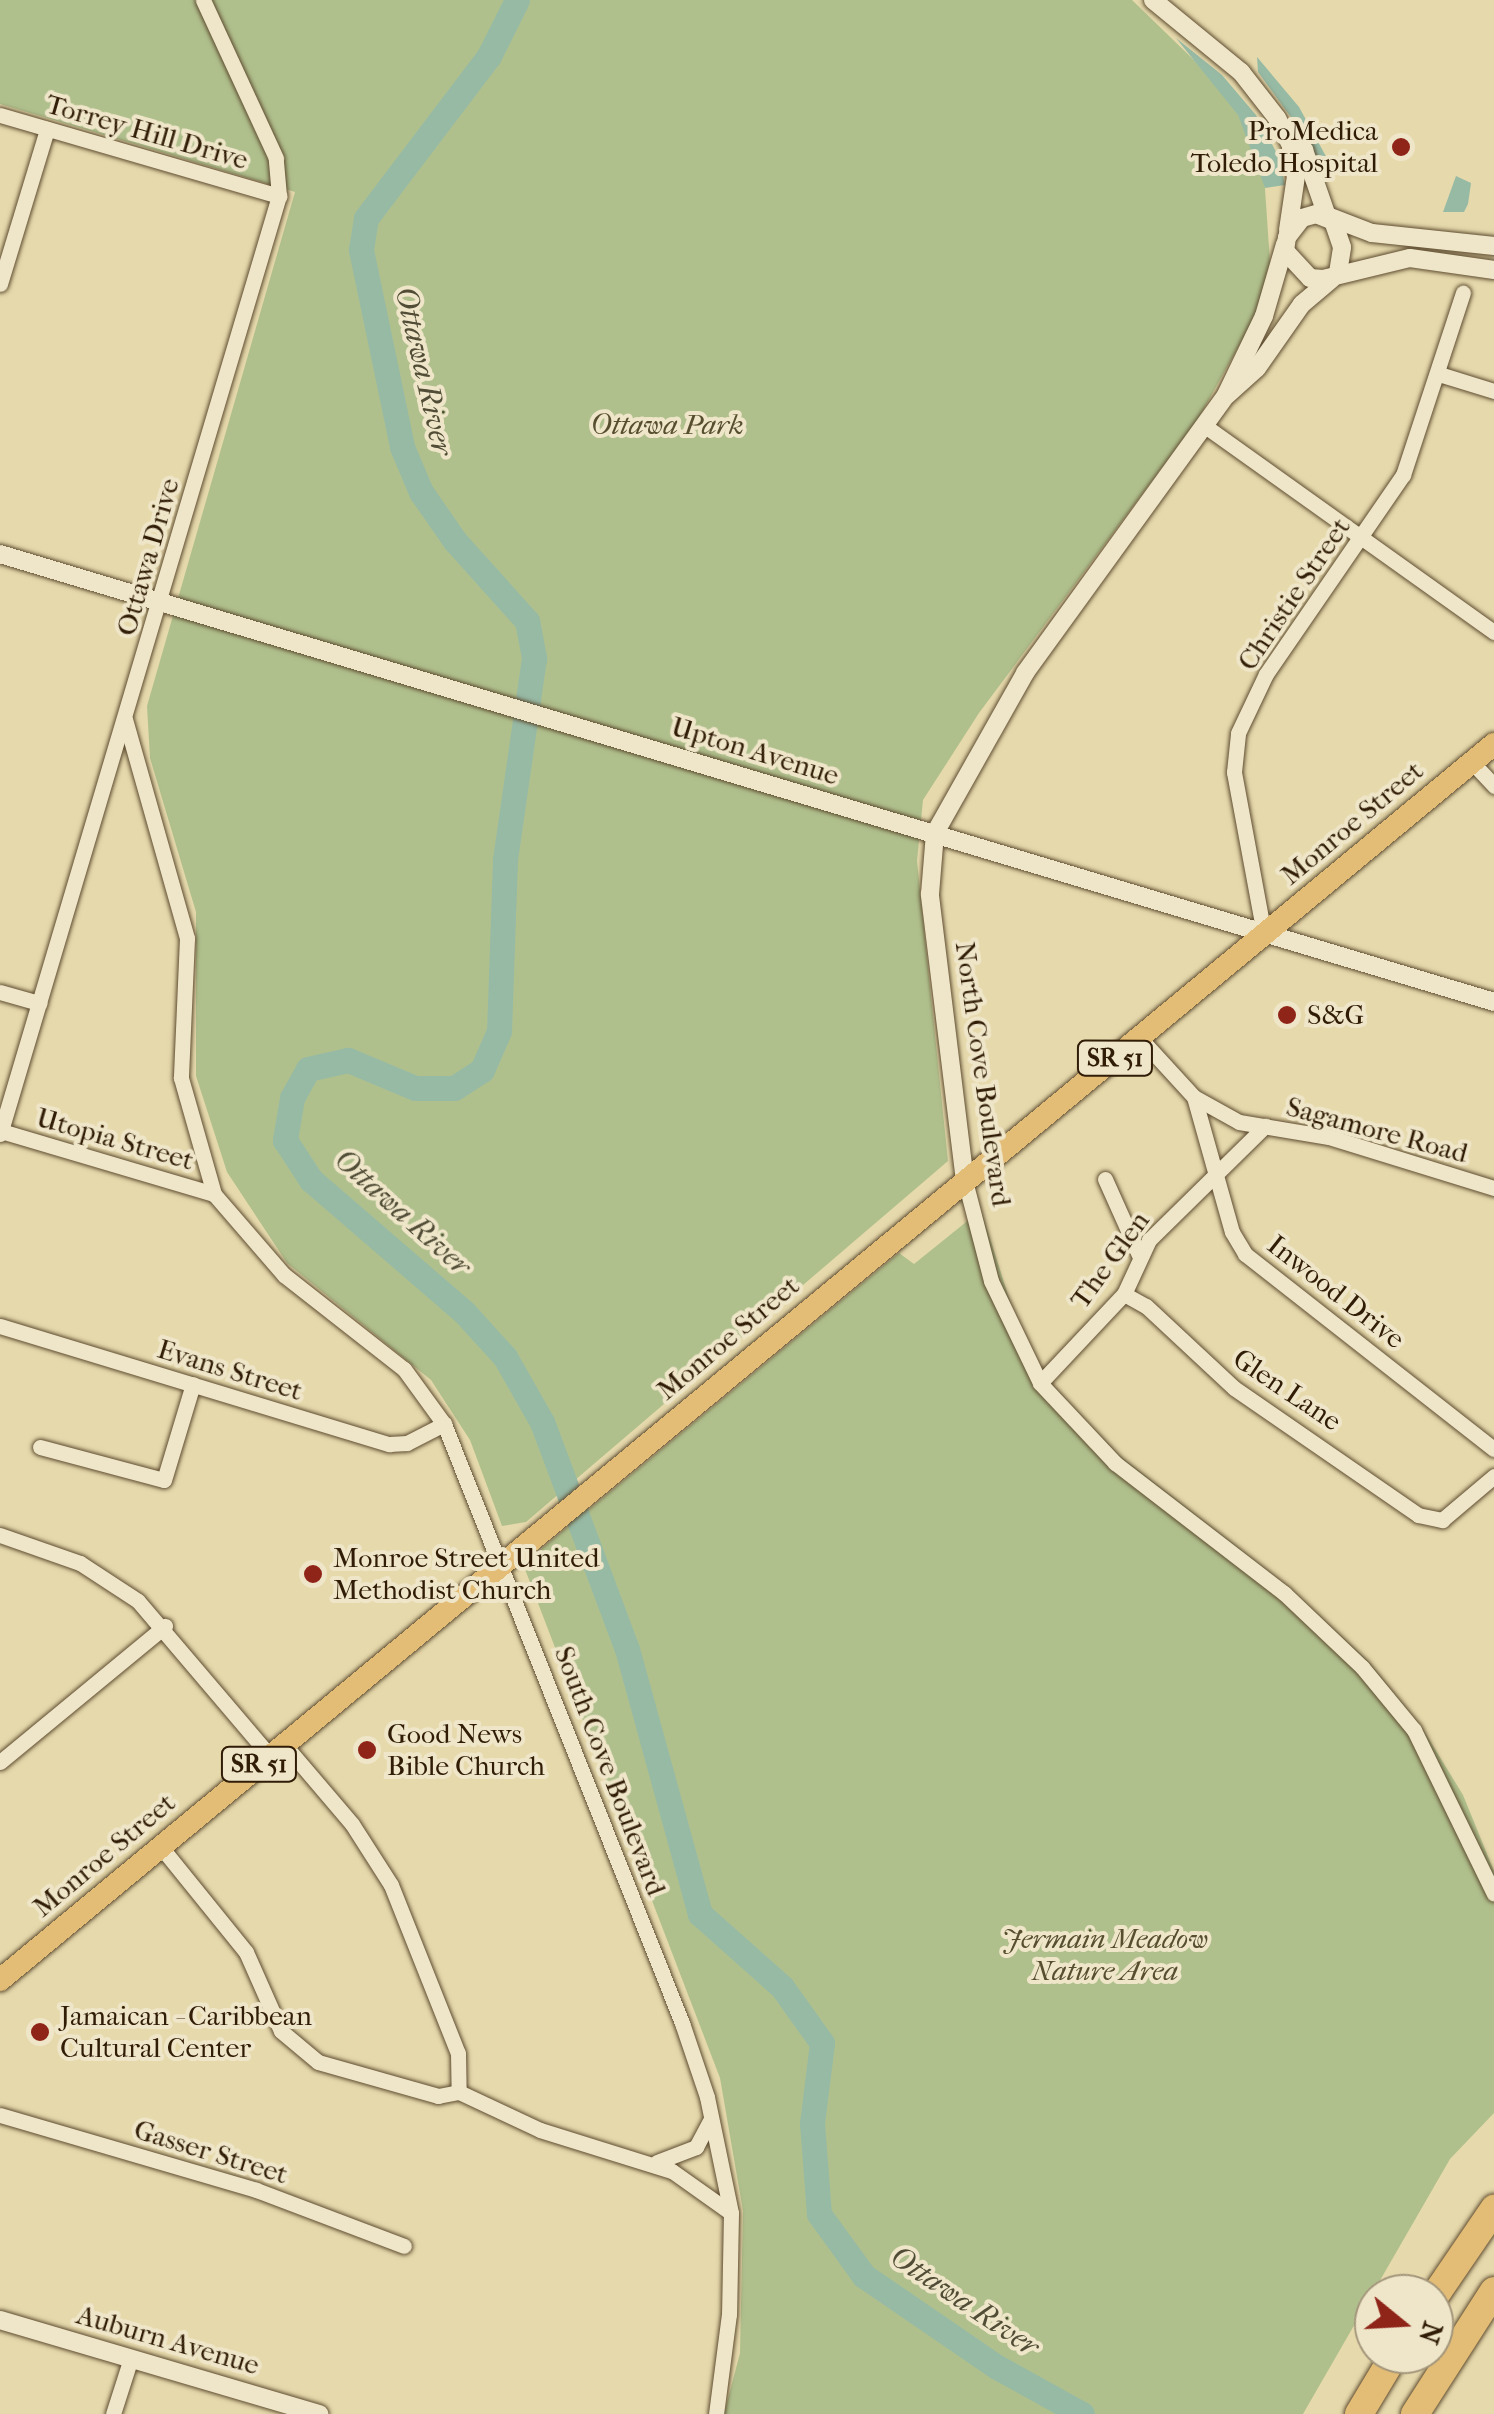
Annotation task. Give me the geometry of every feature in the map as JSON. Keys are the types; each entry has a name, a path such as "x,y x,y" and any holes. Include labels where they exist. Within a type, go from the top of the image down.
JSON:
{"highway":[{"path":"1450,2274 1494,2209"},
{"path":"1415,2414 1494,2291"},
{"path":"1360,2414 1383,2374"}],"main road":[{"name":"Monroe Street","path":"0,1980 1494,744"}],"street":[{"name":"Ottawa Drive","path":"0,1132 162,601 280,196 276,158 203,0"},
{"name":"North Cove Boulevard","path":"1153,0 1242,72 1291,146 1297,196 1264,316 1226,395 1025,673 935,834 930,894 965,1181 991,1281 1040,1383 1115,1463 1284,1593 1362,1667 1414,1730 1494,1894"},
{"name":"Torrey Hill Drive","path":"0,115 280,196"},
{"path":"0,284 47,128"},
{"name":"North Cove Boulevard","path":"1291,146 1304,150 1328,217"},
{"path":"1328,217 1342,247 1331,276"},
{"path":"1494,246 1372,234 1328,217 1302,218 1286,240 1300,274 1331,276 1420,258 1494,270"},
{"name":"North Cove Boulevard","path":"1226,395 1257,368 1302,304 1331,276"},
{"name":"Christie Street","path":"1264,934 1234,772 1238,734 1266,674 1363,538 1402,475 1463,293"},
{"path":"1439,374 1494,390"},
{"path":"1205,426 1494,632"},
{"name":"Upton Avenue","path":"0,554 1494,1002"},
{"name":"South Cove Boulevard","path":"125,720 187,938 181,1078 214,1194 284,1276 404,1369 444,1424 511,1556 682,2023 711,2119 731,2214 729,2314 716,2414"},
{"path":"1472,762 1494,786"},
{"path":"0,992 40,1003"},
{"name":"Inwood Drive","path":"1139,1038 1194,1097 1232,1232 1264,1274 1494,1448"},
{"name":"Sagamore Road","path":"1194,1097 1240,1122 1329,1137 1494,1188"},
{"name":"The Glen","path":"1040,1383 1124,1294 1139,1255 1265,1126"},
{"name":"Utopia Street","path":"0,1132 214,1194"},
{"path":"1105,1179 1139,1255"},
{"name":"Glen Lane","path":"1124,1294 1146,1306 1234,1388 1430,1520 1456,1513 1494,1476"},
{"name":"Evans Street","path":"0,1326 371,1438 407,1443 444,1424"},
{"path":"40,1447 164,1480 193,1384"},
{"path":"0,1534 80,1563 165,1626 276,1749 360,1834 391,1885 458,2054 459,2092"},
{"path":"0,1762 165,1626"},
{"path":"161,1847 246,1952 293,2046 372,2081 438,2096 459,2092 540,2130 672,2171 731,2214"},
{"name":"Gasser Street","path":"0,2115 256,2190 404,2246"},
{"path":"648,2162 683,2157 711,2119"},
{"name":"Auburn Avenue","path":"0,2320 313,2413"},
{"path":"114,2414 131,2358"}],"green space":[{"name":"Ottawa Park","path":"0,0 1132,0 1229,94 1264,174 1270,262 1255,317 1198,419 979,713 923,800 917,861 948,1161 526,1522 502,1526 470,1440 431,1380 287,1263 227,1172 196,1076 196,912 150,758 147,706 295,192 0,104"},
{"name":"Jermain Meadow Nature Area","path":"981,1210 1018,1326 1047,1379 1120,1456 1289,1587 1368,1661 1421,1726 1463,1795 1494,1871 1494,2113 1450,2159 1384,2274 1354,2274 1354,2326 1303,2414 724,2414 740,2353 743,2211 720,2078 523,1564 899,1253 914,1264"}],"shaded area":[{"path":"1176,38 1222,75 1256,115 1279,157 1285,185 1265,188 1238,115"},
{"path":"1257,57 1299,107 1334,171 1321,175 1298,127 1258,72"},
{"path":"1456,176 1471,183 1468,204 1464,212 1443,212"}],"waterway":[{"name":"Ottawa River","path":"517,0 489,56 366,218 361,250 402,447 421,492 455,541 527,621 534,658 505,860 499,1031 482,1070 454,1088 415,1088 348,1060 308,1069 292,1098 285,1140 311,1180 464,1312 505,1357 542,1422 627,1649 700,1914 782,1987 822,2043 812,2123 819,2214 864,2276 997,2367 1082,2414"}],"place":[{"name":"ProMedica Toledo Hospital","path":"1401,147"},
{"name":"S&G","path":"1287,1015"},
{"name":"Monroe Street United Methodist Church","path":"313,1574"},
{"name":"Good News Bible Church","path":"367,1750"},
{"name":"Jamaican - Caribbean Cultural Center","path":"40,2032"}]}
